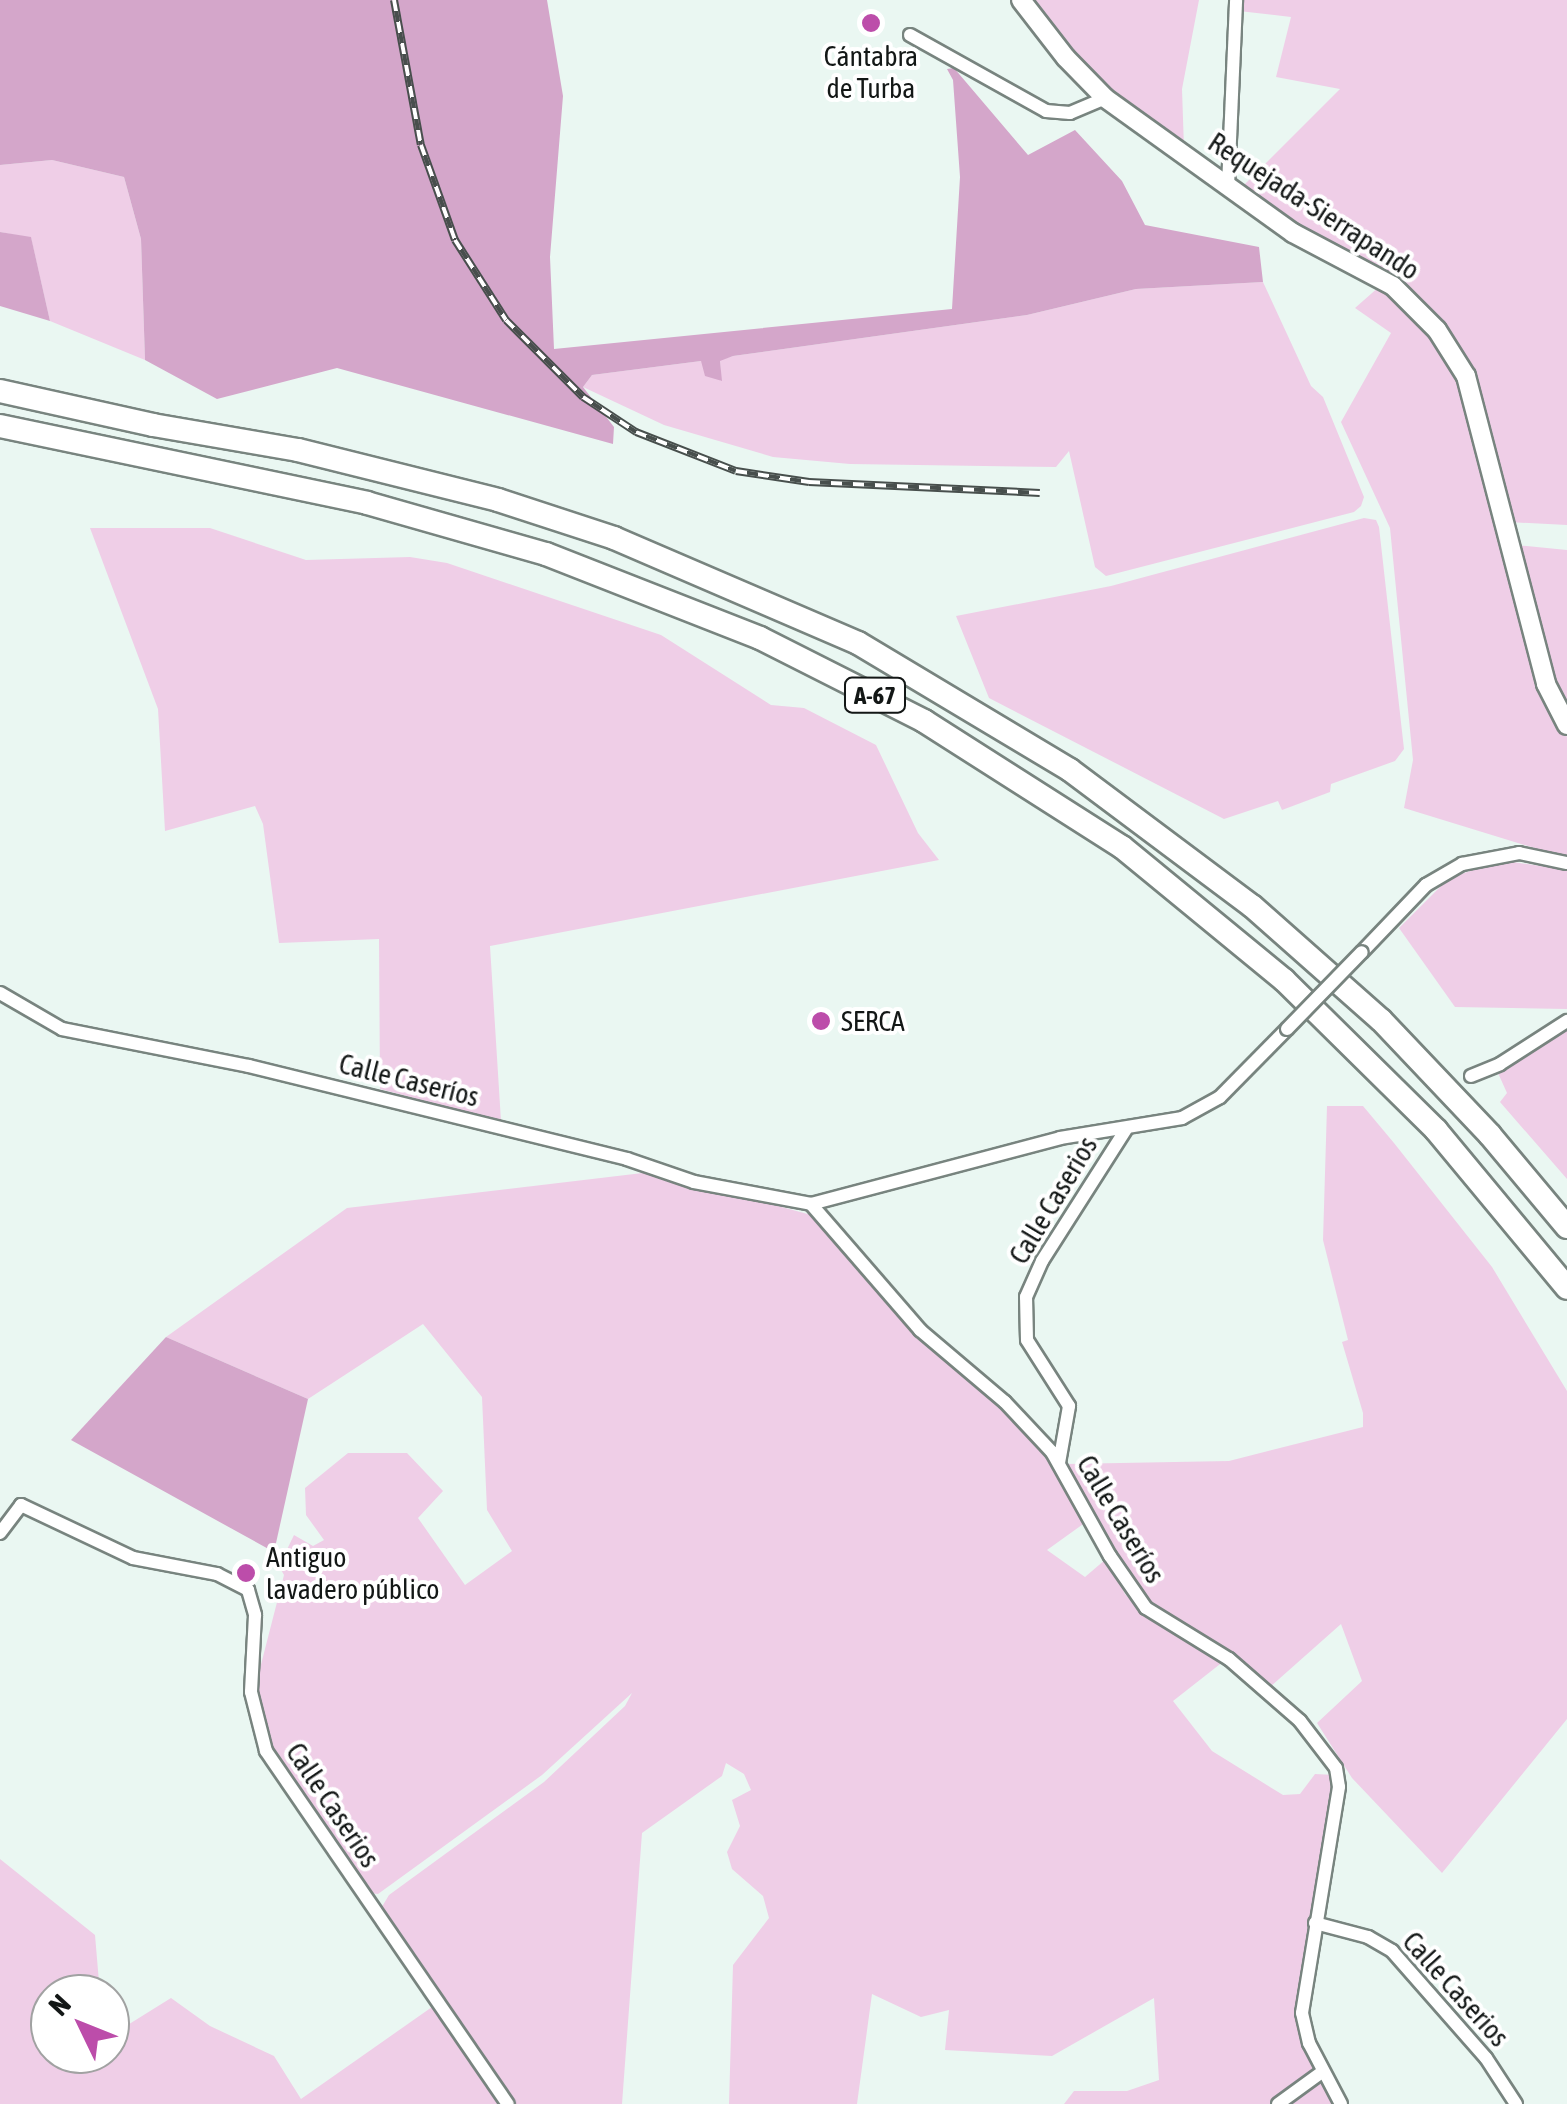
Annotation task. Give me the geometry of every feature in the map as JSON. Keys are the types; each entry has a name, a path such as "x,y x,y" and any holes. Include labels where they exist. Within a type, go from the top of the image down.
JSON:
{"highway":[{"name":"A-67","path":"0,391 153,425 298,450 498,500 690,569 884,658 1070,770 1252,906 1381,1020 1490,1135 1567,1227"},
{"name":"A-67","path":"0,426 367,503 546,554 744,631 924,722 1122,847 1284,980 1436,1130 1567,1288"}],"street":[{"name":"Requejada-Sierrapando","path":"1021,0 1066,58 1105,98 1293,233 1393,286 1437,330 1466,376 1546,684 1567,725"},
{"path":"1228,186 1236,0"},
{"path":"910,35 1046,111 1070,113 1105,98"},
{"name":"Calle Caseríos","path":"0,993 62,1029 249,1066 627,1159 694,1182 811,1204 1060,1138 1170,1122 1201,1109 1232,1085 1426,885 1462,864 1519,854 1567,863"},
{"path":"1470,1076 1500,1064 1567,1021"},
{"name":"Calle Caserios","path":"1059,1463 1070,1406 1027,1340 1026,1297 1042,1260 1126,1129"},
{"name":"Calle Caseríos","path":"811,1204 920,1330 1006,1402 1059,1463 1110,1556 1146,1608 1229,1659 1300,1721 1336,1768 1339,1787 1315,1924"},
{"name":"Calle Caserios","path":"0,1533 21,1505 133,1558 217,1574 248,1590 255,1615 251,1692 266,1751 508,2104"},
{"path":"1315,1924 1302,2013 1322,2072 1342,2104"},
{"name":"Calle Caserios","path":"1315,1924 1368,1937 1392,1951 1486,2058 1516,2104"},
{"path":"1278,2104 1322,2072"}],"shaded area":[{"path":"0,0 547,0 563,96 550,257 554,349 952,309 960,177 953,80 947,69 954,68 1028,155 1075,130 1122,181 1145,225 1259,247 1263,282 1136,289 1027,315 733,356 720,361 722,381 705,376 701,361 592,375 583,387 614,427 613,444 337,368 217,399 145,360 141,239 124,177 52,160 0,165"},
{"path":"1033,0 1199,0 1182,89 1184,148 1100,85"},
{"path":"1240,0 1567,0 1567,525 1508,522 1468,367 1454,339 1431,311 1404,287 1318,241 1242,187 1340,89 1276,77 1291,17 1239,11"},
{"path":"52,160 124,177 141,239 145,360 50,321 31,238 0,232 0,165"},
{"path":"0,232 31,237 50,321 0,306"},
{"path":"1263,282 1311,386 1323,397 1364,497 1361,506 1354,512 1106,576 1095,567 1069,451 1056,467 850,464 773,457 664,425 583,387 592,375 701,361 721,381 720,360 733,356 1027,315 1136,289"},
{"path":"1380,286 1433,333 1455,368 1540,689 1550,715 1567,737 1567,858 1404,808 1413,760 1390,528 1341,422 1391,333 1355,308"},
{"path":"1364,518 1376,520 1379,527 1404,749 1395,761 1331,784 1330,792 1282,810 1278,801 1224,819 989,698 956,616 1111,586"},
{"path":"90,528 210,528 306,560 410,557 447,563 661,635 771,705 804,708 876,745 918,833 939,860 490,946 501,1121 380,1089 379,939 279,943 263,824 255,806 165,831 158,709"},
{"path":"1515,545 1567,550 1567,716 1555,695"},
{"path":"1500,860 1567,870 1567,1009 1455,1007 1399,928 1448,879"},
{"path":"1567,1024 1567,1179 1500,1102 1507,1093 1498,1073"},
{"path":"1327,1106 1363,1106 1492,1267 1567,1391 1567,1719 1442,1873 1352,1778 1317,1723 1362,1681 1341,1624 1270,1687 1224,1648 1168,1621 1135,1590 1066,1464 1229,1461 1363,1427 1363,1413 1342,1342 1348,1340 1323,1240"},
{"path":"651,1172 815,1216 933,1349 1036,1440 1057,1469 1086,1522 1047,1550 1085,1577 1106,1559 1125,1594 1145,1616 1224,1661 1173,1701 1212,1751 1283,1795 1300,1794 1315,1774 1335,1775 1336,1792 1299,1985 1298,2024 1317,2069 1270,2104 1064,2104 1074,2091 1127,2091 1159,2080 1154,1998 1052,2056 945,2050 949,2010 921,2017 872,1994 857,2104 729,2104 733,1965 769,1918 763,1896 732,1869 727,1852 740,1826 732,1800 751,1790 744,1774 726,1763 722,1776 642,1833 622,2104 513,2104 380,1910 389,1895 544,1782 625,1706 632,1693 542,1775 378,1894 369,1893 268,1747 257,1714 256,1684 284,1575 279,1566 294,1535 313,1546 324,1540 306,1515 305,1488 348,1453 407,1453 443,1491 418,1518 465,1585 512,1551 487,1510 482,1397 423,1324 308,1399 166,1337 347,1208"},
{"path":"166,1337 308,1399 274,1552 71,1440"},
{"path":"0,1859 95,1935 98,1974 30,1974 30,2074 130,2074 130,2024 171,1998 210,2026 274,2056 301,2099 432,2007 499,2104 0,2104"},
{"path":"1321,2080 1337,2104 1283,2104"}],"railway":[{"path":"394,0 421,145 455,240 506,320 583,397 636,432 736,471 809,482 1040,493"}],"place":[{"name":"Cántabra de Turba","path":"871,23"},
{"name":"SERCA","path":"821,1021"},
{"name":"Antiguo lavadero público","path":"246,1573"}]}
